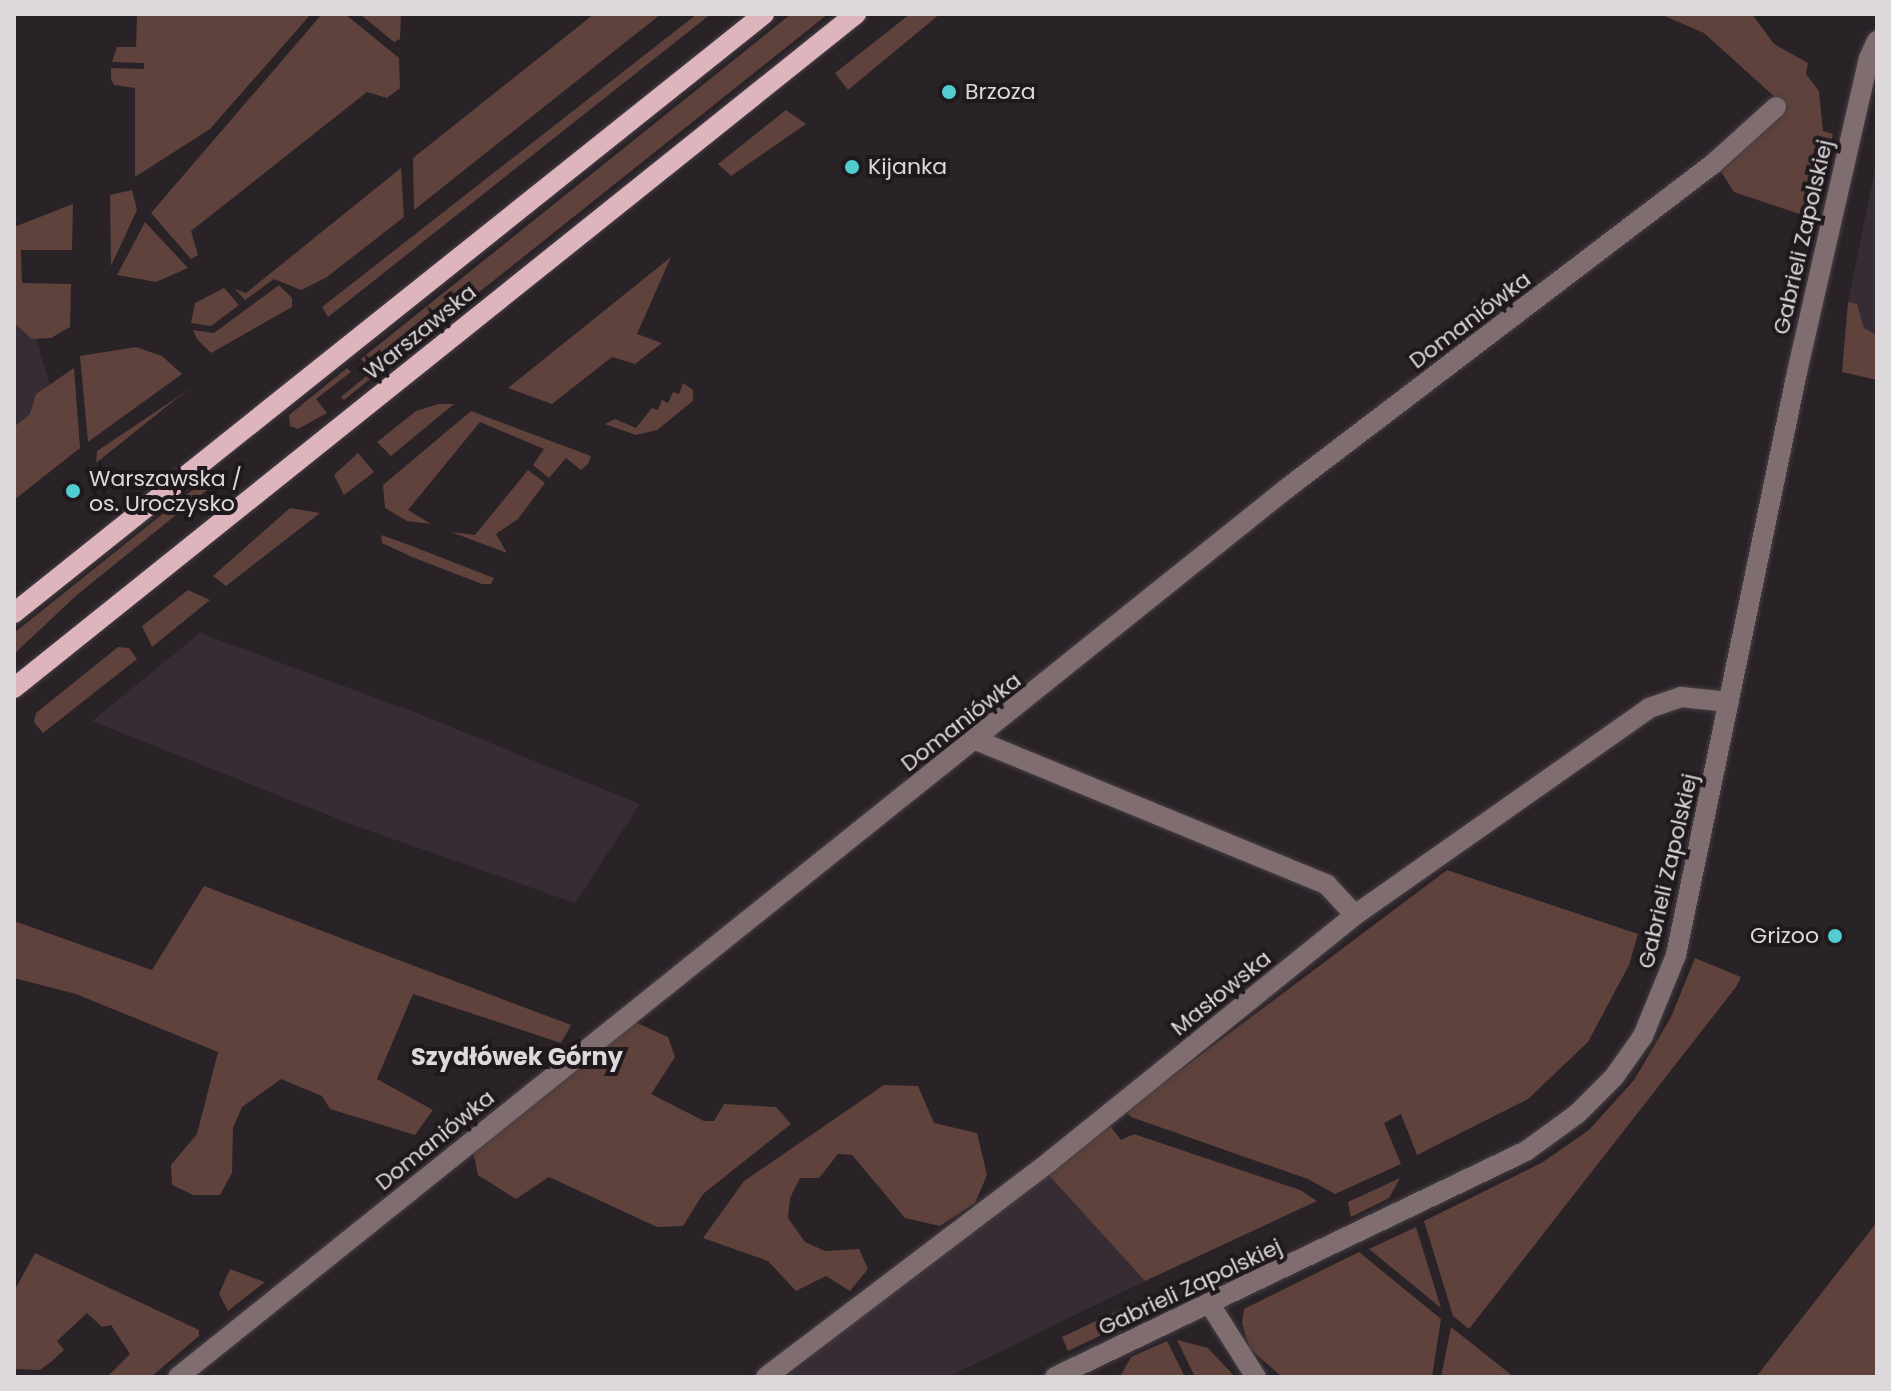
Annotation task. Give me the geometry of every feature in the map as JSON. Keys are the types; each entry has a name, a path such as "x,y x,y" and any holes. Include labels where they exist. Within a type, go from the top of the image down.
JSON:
{"main road":[{"name":"Warszawska","path":"14,613 764,14"},
{"name":"Warszawska","path":"14,688 856,14"}],"street":[{"name":"Gabrieli Zapolskiej","path":"1055,1377 1526,1151 1577,1114 1614,1077 1643,1036 1671,977 1837,190 1877,41"},
{"name":"Domaniówka","path":"178,1377 1286,489 1713,164 1776,107"},
{"name":"Masłowska","path":"766,1377 1049,1162 1355,915 1649,708 1681,697 1729,702"},
{"path":"976,740 1127,805 1231,842 1327,885 1355,915"},
{"path":"1209,1303 1256,1377"}],"shaded area":[{"path":"137,14 311,14 210,129 135,177 135,88 114,85 111,68 144,69 144,63 112,62 117,47 136,47"},
{"path":"322,14 345,14 399,58 400,88 387,98 367,92 191,231 198,255 191,259 151,213"},
{"path":"360,14 401,14 400,39 394,42"},
{"path":"594,14 661,14 414,210 413,158"},
{"path":"697,14 711,14 328,317 322,307"},
{"path":"791,14 828,14 344,400 341,397 371,372 361,359"},
{"path":"910,14 940,14 848,90 835,73"},
{"path":"1660,14 1752,14 1774,44 1808,63 1806,74 1819,91 1823,131 1833,134 1814,219 1734,192 1720,170 1788,109 1704,33"},
{"path":"786,110 806,124 731,176 718,164"},
{"path":"1877,159 1877,335 1864,328 1859,310 1848,302"},
{"path":"401,168 404,217 327,277 301,290 274,279 245,300 235,289 246,293"},
{"path":"132,190 137,210 111,266 110,195"},
{"path":"73,204 72,250 21,250 22,283 71,284 70,327 51,338 32,339 14,323 14,227"},
{"path":"145,222 188,268 156,282 117,275"},
{"path":"671,257 637,334 662,343 635,364 612,357 552,404 508,388"},
{"path":"14,263 56,406 14,440"},
{"path":"279,285 292,298 292,307 211,353 197,339 193,330 214,333"},
{"path":"224,288 239,305 211,326 191,323 195,303"},
{"path":"1848,302 1857,304 1864,328 1877,335 1877,380 1842,372"},
{"path":"136,347 162,356 182,374 88,442 80,356"},
{"path":"74,368 80,448 14,500 14,427 30,414 36,394"},
{"path":"347,368 351,372 316,399 327,413 298,429 290,426 289,415"},
{"path":"683,383 693,390 693,401 657,430 636,435 605,424 615,419 636,428 652,408 658,410 662,400 668,403 673,392 679,394"},
{"path":"194,386 176,399 96,463 97,451"},
{"path":"438,404 454,404 391,456 377,442 416,411"},
{"path":"471,411 591,456 588,464 581,470 566,458 549,478 533,465 544,449 480,422 408,510 431,524 407,521 385,508 383,485"},
{"path":"358,453 374,472 344,495 334,475"},
{"path":"528,470 545,483 518,519 496,534 507,553 451,532 475,535"},
{"path":"211,475 217,477 212,486 78,594 14,654 14,633"},
{"path":"290,508 320,513 226,586 213,576"},
{"path":"381,535 494,578 491,584 482,584 382,543"},
{"path":"188,590 210,600 152,647 142,626"},
{"path":"200,633 419,714 640,804 575,903 356,826 92,721"},
{"path":"118,647 129,648 137,659 43,733 34,722 36,713"},
{"path":"1447,870 1638,934 1629,965 1588,1042 1528,1099 1417,1155 1401,1114 1384,1123 1401,1164 1335,1194 1308,1179 1131,1117 1126,1111"},
{"path":"204,886 571,1025 561,1043 413,994 377,1079 433,1110 415,1135 330,1109 322,1096 281,1079 242,1107 233,1128 232,1173 220,1195 193,1195 172,1185 171,1165 197,1134 218,1052 76,994 14,978 14,921 152,970"},
{"path":"1695,958 1741,977 1736,987 1469,1329 1453,1316 1424,1221 1543,1162 1589,1130 1634,1080 1671,1017"},
{"path":"626,1018 668,1037 675,1057 651,1094 704,1121 714,1121 724,1104 776,1107 791,1124 703,1194 683,1226 657,1227 549,1177 516,1199 478,1175 471,1142"},
{"path":"884,1085 918,1086 934,1123 977,1133 987,1175 975,1203 940,1226 905,1218 852,1155 838,1154 819,1178 800,1178 790,1198 788,1218 805,1242 825,1251 859,1249 868,1269 850,1291 826,1276 796,1291 768,1261 703,1238 744,1181"},
{"path":"1108,1123 1121,1140 1134,1134 1300,1190 1317,1201 1145,1281 1045,1171"},
{"path":"1045,1171 1145,1281 948,1377 769,1377"},
{"path":"1400,1178 1389,1198 1351,1217 1348,1202"},
{"path":"1877,1222 1877,1377 1756,1377"},
{"path":"1416,1227 1441,1308 1369,1249"},
{"path":"1359,1252 1441,1319 1432,1377 1282,1377 1250,1349 1242,1324 1244,1309"},
{"path":"35,1253 199,1330 199,1336 151,1377 107,1377 130,1354 111,1325 102,1327 87,1313 57,1341 64,1350 51,1362 40,1370 14,1369 14,1291"},
{"path":"230,1269 265,1282 228,1311 219,1294"},
{"path":"1134,1303 1145,1314 1068,1351 1062,1337"},
{"path":"1451,1327 1514,1377 1441,1377"},
{"path":"1177,1340 1208,1348 1235,1377 1195,1377"},
{"path":"1167,1341 1185,1377 1120,1377 1131,1357"}],"place":[{"name":"Brzoza","path":"949,92"},
{"name":"Kijanka","path":"852,167"},
{"name":"Warszawska / os. Uroczysko","path":"73,491"},
{"name":"Grizoo","path":"1835,936"}],"district":[{"name":"Szydłówek Górny","path":"517,1057"}]}
